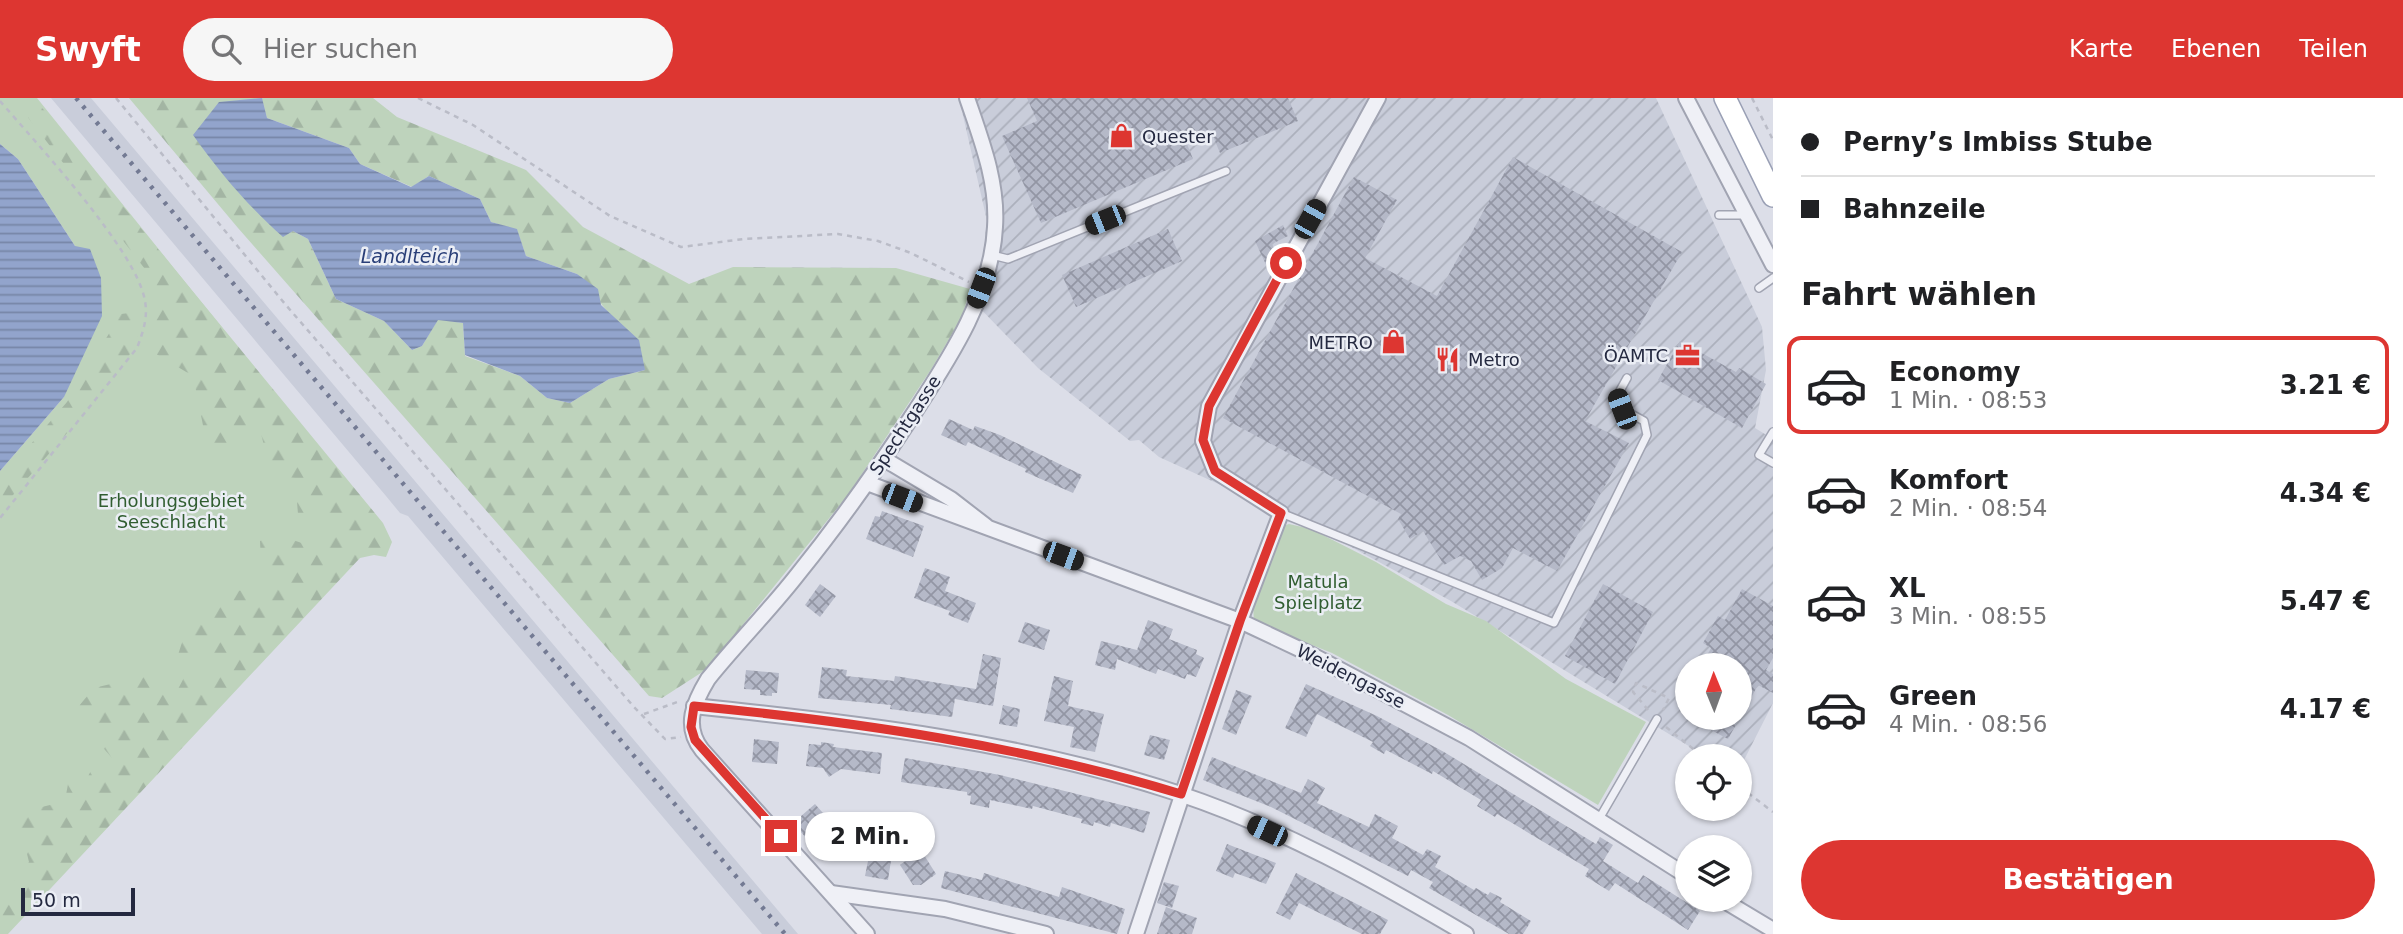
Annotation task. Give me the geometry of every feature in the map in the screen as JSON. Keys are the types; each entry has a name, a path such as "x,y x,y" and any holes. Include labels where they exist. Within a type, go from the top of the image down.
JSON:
{"main road":[{"path":"1725,98 1773,196"}],"street":[{"name":"Spechtgasse","path":"691,701 800,573 884,459 950,355 981,288 991,255 995,228 993,191 986,156 967,98"},
{"path":"1136,934 1240,621 1281,513 1215,471 1203,440 1209,406 1378,98"},
{"path":"1686,98 1773,265"},
{"name":"Weidengasse","path":"884,459 959,504 989,529"},
{"name":"Weidengasse","path":"867,483 1240,621 1427,715 1675,868"},
{"path":"867,934 702,750 692,736 691,701 915,734 1059,762 1181,794 1346,869 1466,934"},
{"path":"831,893 946,909 1046,934"},
{"path":"1743,912 1773,930"}],"lane":[{"path":"991,255 1008,259 1226,172"},
{"path":"1719,215 1746,215"},
{"path":"1759,288 1773,278"},
{"path":"1281,513 1554,623 1647,435 1644,421 1622,409 1617,396 1627,377"},
{"path":"1773,432 1759,455 1773,463"},
{"path":"1599,819 1657,719"}],"path":[{"path":"117,98 285,304 665,740 692,736"},
{"path":"418,98 473,125 610,216 681,247 744,239 838,234 878,240 911,253 981,288"},
{"path":"1752,98 1773,140"},
{"path":"0,101 103,225 134,271 145,299 146,323 137,348 0,518"},
{"path":"1665,706 1669,698 1642,683 1633,687 1638,700 1687,744"},
{"path":"643,714 691,701"},
{"path":"1752,796 1773,812"}],"shaded area":[{"path":"51,98 91,98 798,934 762,934 408,516 400,513"},
{"path":"959,98 1656,98 1762,327 1766,370 1755,428 1773,439 1773,703 1752,744 1685,744 1451,601 1318,529 1159,457 1139,440 1130,441 1038,368 970,298 983,255 987,221"}],"green space":[{"name":"Erholungsgebiet Seeschlacht","path":"0,98 37,98 376,519 0,920 0,471 64,397 75,246 18,159 0,144"},
{"path":"13,98 34,98 383,523 392,542 386,557 374,555 360,558 8,934 0,934 0,888 9,888 29,862 17,813 50,805 64,806 68,784 85,782 94,765 112,758 73,713 94,688 148,675 177,691 187,672 216,671 203,659 178,655 184,636 230,591 276,589 261,562 260,541 274,534 305,544 335,534 324,511 298,514 295,478 272,476 260,430 227,444 207,445 193,376 151,351 156,315 155,282"},
{"path":"129,98 262,98 373,98 397,117 526,170 583,227 689,284 733,267 896,268 970,289 962,317 932,368 848,495 707,669 662,698 649,696 238,228","holes":["262,98 267,118 349,148 360,164 412,187 429,176 480,199 491,222 517,230 526,256 577,274 615,321 645,370 609,379 570,403 547,398 520,376 465,356 463,323 438,319 422,346 412,350 384,321 336,299 308,239 293,231"]},
{"path":"138,312 140,326 134,349 81,417 0,510 0,480 67,402 121,314"},
{"name":"Matula Spielplatz","path":"1289,524 1311,529 1376,562 1446,604 1486,621 1566,679 1646,722 1598,805 1448,715 1332,653 1254,622 1253,605 1283,526"}],"water":[{"name":"Landlteich","path":"262,98 267,118 349,148 360,164 411,187 429,176 480,199 491,222 517,229 526,256 577,274 598,289 601,305 639,340 645,370 609,379 570,403 547,398 520,376 465,355 463,323 438,320 422,346 412,350 384,321 336,299 308,239 293,231 283,237 235,189 193,135 219,102"},
{"path":"0,144 18,159 75,246 90,249 101,278 102,316 64,397 0,471"}],"building":[{"path":"1027,98 1288,98 1298,121 1220,153 1210,129 1185,139 1193,159 1041,223 1002,136 1037,121"},
{"name":"METRO","path":"1513,157 1682,252 1585,421 1629,443 1557,571 1513,548 1502,568 1482,580 1471,561 1460,556 1444,565 1423,531 1410,539 1398,519 1401,514 1223,418 1354,177 1397,200 1365,258 1437,296"},
{"path":"1283,225 1288,236 1272,244 1277,254 1268,269 1255,241"},
{"path":"1168,229 1182,261 1076,307 1062,275"},
{"path":"1680,341 1736,372 1739,368 1766,384 1742,428 1658,380"},
{"path":"949,419 973,430 975,426 1000,435 1082,475 1073,493 968,442 966,446 941,435"},
{"path":"882,511 924,526 913,557 866,539 875,516 880,517"},
{"path":"925,568 950,577 945,591 976,603 968,623 948,615 950,611 914,598"},
{"path":"820,584 836,596 820,617 805,605"},
{"path":"1603,584 1653,612 1615,684 1565,656"},
{"path":"1742,589 1773,606 1773,658 1766,670 1773,674 1773,693 1758,685 1752,696 1752,653 1708,653 1711,648 1703,643 1718,616 1725,620"},
{"path":"1148,620 1173,629 1169,639 1197,650 1196,654 1204,658 1196,677 1187,674 1185,679 1158,669 1156,674 1117,659 1115,670 1095,665 1101,641 1137,650"},
{"path":"1025,622 1050,630 1044,650 1018,642"},
{"path":"983,654 1001,658 993,706 955,699 952,717 890,709 891,705 818,698 822,667 847,670 846,676 894,681 895,676 976,689"},
{"path":"746,670 779,673 777,693 772,693 772,696 760,695 760,690 744,689"},
{"path":"1054,676 1073,681 1068,706 1104,714 1095,752 1070,747 1074,727 1044,721"},
{"path":"1306,684 1377,716 1444,752 1596,844 1600,837 1613,845 1603,861 1638,883 1643,875 1675,895 1675,912 1699,912 1688,930 1615,883 1609,891 1585,876 1589,869 1497,814 1495,817 1477,806 1481,800 1433,771 1432,774 1386,750 1384,754 1370,746 1373,742 1317,714 1306,737 1285,728"},
{"path":"1236,690 1252,696 1236,735 1222,729"},
{"path":"1003,705 1020,709 1017,727 999,724"},
{"path":"1711,730 1733,730 1728,739"},
{"path":"1150,735 1170,740 1164,760 1144,755"},
{"path":"754,739 779,742 777,764 752,762"},
{"path":"821,742 834,744 833,747 882,753 880,774 841,769 829,777 823,768 806,766 809,744 821,745"},
{"path":"1212,757 1301,793 1308,779 1325,788 1317,803 1369,827 1375,814 1398,826 1392,838 1423,855 1427,849 1441,856 1435,867 1474,890 1476,888 1488,895 1490,892 1502,898 1500,902 1531,921 1523,934 1509,934 1429,888 1433,882 1411,870 1408,876 1271,807 1203,780"},
{"path":"905,758 1000,775 1150,812 1144,833 1111,823 1110,827 1094,822 1093,826 1081,823 1082,819 1033,806 1032,809 990,800 989,808 970,804 971,796 967,795 967,792 901,782"},
{"path":"815,804 830,821 808,840 793,823"},
{"path":"1227,844 1276,863 1266,884 1235,873 1233,878 1216,871"},
{"path":"870,851 892,854 888,880 865,876"},
{"path":"915,854 924,855 936,874 921,885 913,885 900,865"},
{"path":"945,871 982,880 984,873 1059,897 1062,887 1125,909 1117,934 941,888"},
{"path":"1296,873 1388,920 1380,934 1362,934 1299,903 1290,920 1276,913"},
{"path":"1164,882 1179,886 1172,908 1157,903"},
{"path":"1166,907 1197,918 1192,934 1157,934"}],"railway":[{"path":"76,98 785,934"}],"place":[{"name":"Quester","path":"1122,136"},
{"name":"METRO","path":"1393,342"},
{"name":"ÖAMTC","path":"1688,355"},
{"name":"Metro","path":"1448,359"}],"route":[{"path":"781,836 692,736 694,706 863,725 915,734 1059,762 1181,794 1240,621 1281,513 1215,471 1203,440 1209,406 1286,263"}]}
